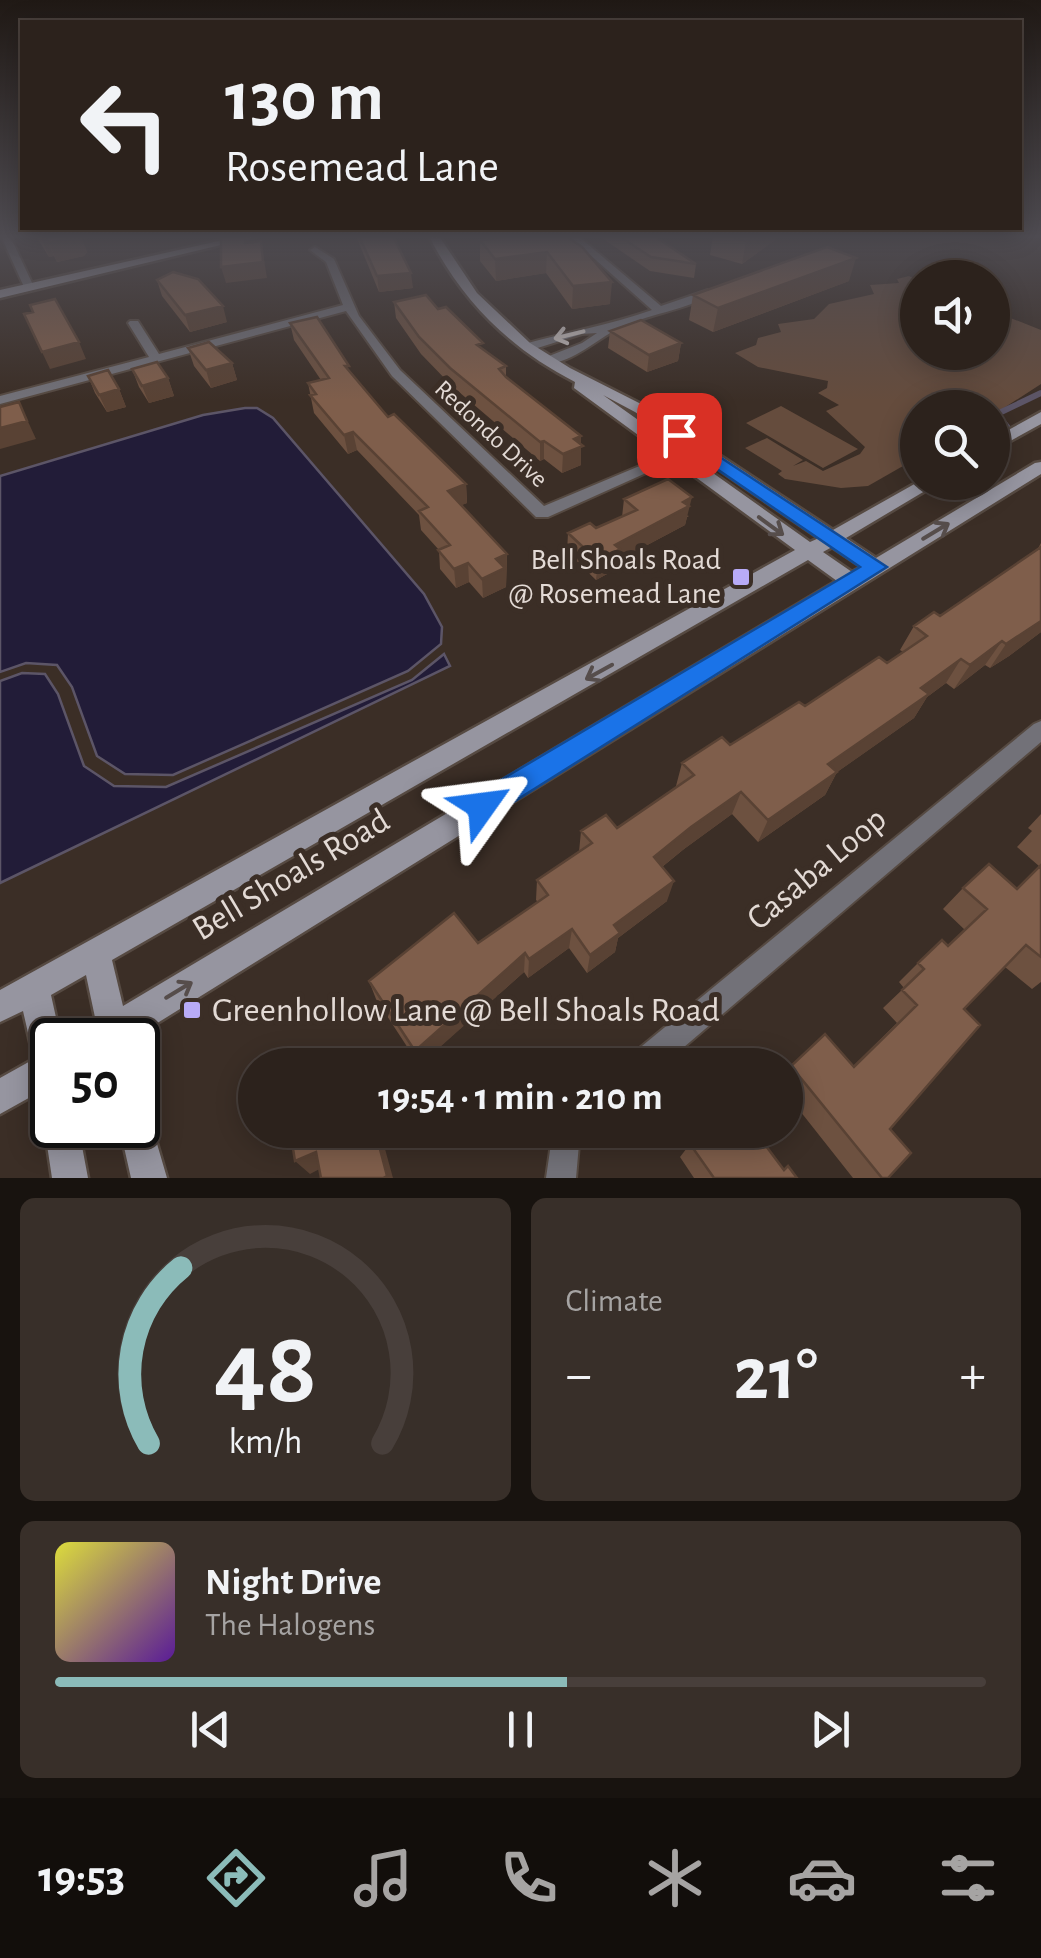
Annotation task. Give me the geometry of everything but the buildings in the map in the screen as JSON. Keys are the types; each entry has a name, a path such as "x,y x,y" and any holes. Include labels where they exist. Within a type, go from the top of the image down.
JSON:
{"street":[{"name":"Redondo Drive","path":"342,291 379,351 421,400 542,513 697,447"},
{"path":"469,291 548,361 620,397 697,447 823,547 852,582"},
{"path":"637,291 660,311"},
{"path":"528,347 581,331 611,328 716,291"},
{"path":"0,400 349,307"},
{"path":"134,323 156,358"},
{"path":"548,361 596,341 611,328"},
{"path":"568,373 592,396 675,456 823,547 876,567"},
{"path":"1010,435 1041,417"},
{"name":"Bell Shoals Road","path":"137,1018 1041,468"},
{"name":"Bell Shoals Road","path":"0,1007 902,500"},
{"name":"Casaba Loop","path":"661,1048 1041,730"},
{"path":"96,954 105,1018"},
{"path":"34,989 41,1018"},
{"path":"0,1097 30,1080"},
{"path":"65,1148 70,1178"},
{"path":"142,1148 149,1178"},
{"path":"562,1178 565,1148"}],"shaded area":[{"path":"873,291 900,291 900,370 1010,370 1010,318 1041,330 1041,384 1010,404 1010,390 900,390 900,468 868,486 841,488 785,479 778,474 782,471 745,448 767,438 803,460 793,466 806,461 823,471 860,454 865,447 826,411 839,405 818,393 827,388 828,381 758,367 735,353 756,345 758,338 781,332 778,324 814,319 829,304 874,294"},
{"path":"781,406 858,449 823,468 746,423"},
{"path":"257,408 273,418 424,594 442,627 441,644 408,671 173,775 125,774 97,756 72,687 57,665 26,663 0,672 0,476 203,415"},
{"path":"444,654 450,666 0,883 0,681 22,673 45,674 58,694 84,766 114,786 166,787 412,680"}],"waterway":[{"path":"1010,408 1041,393"}],"place":[{"name":"Bell Shoals Road @ Rosemead Lane","path":"741,577"},
{"name":"Greenhollow Lane @ Bell Shoals Road","path":"192,1010"}],"route":[{"path":"482,806 876,567 679,435"}]}
